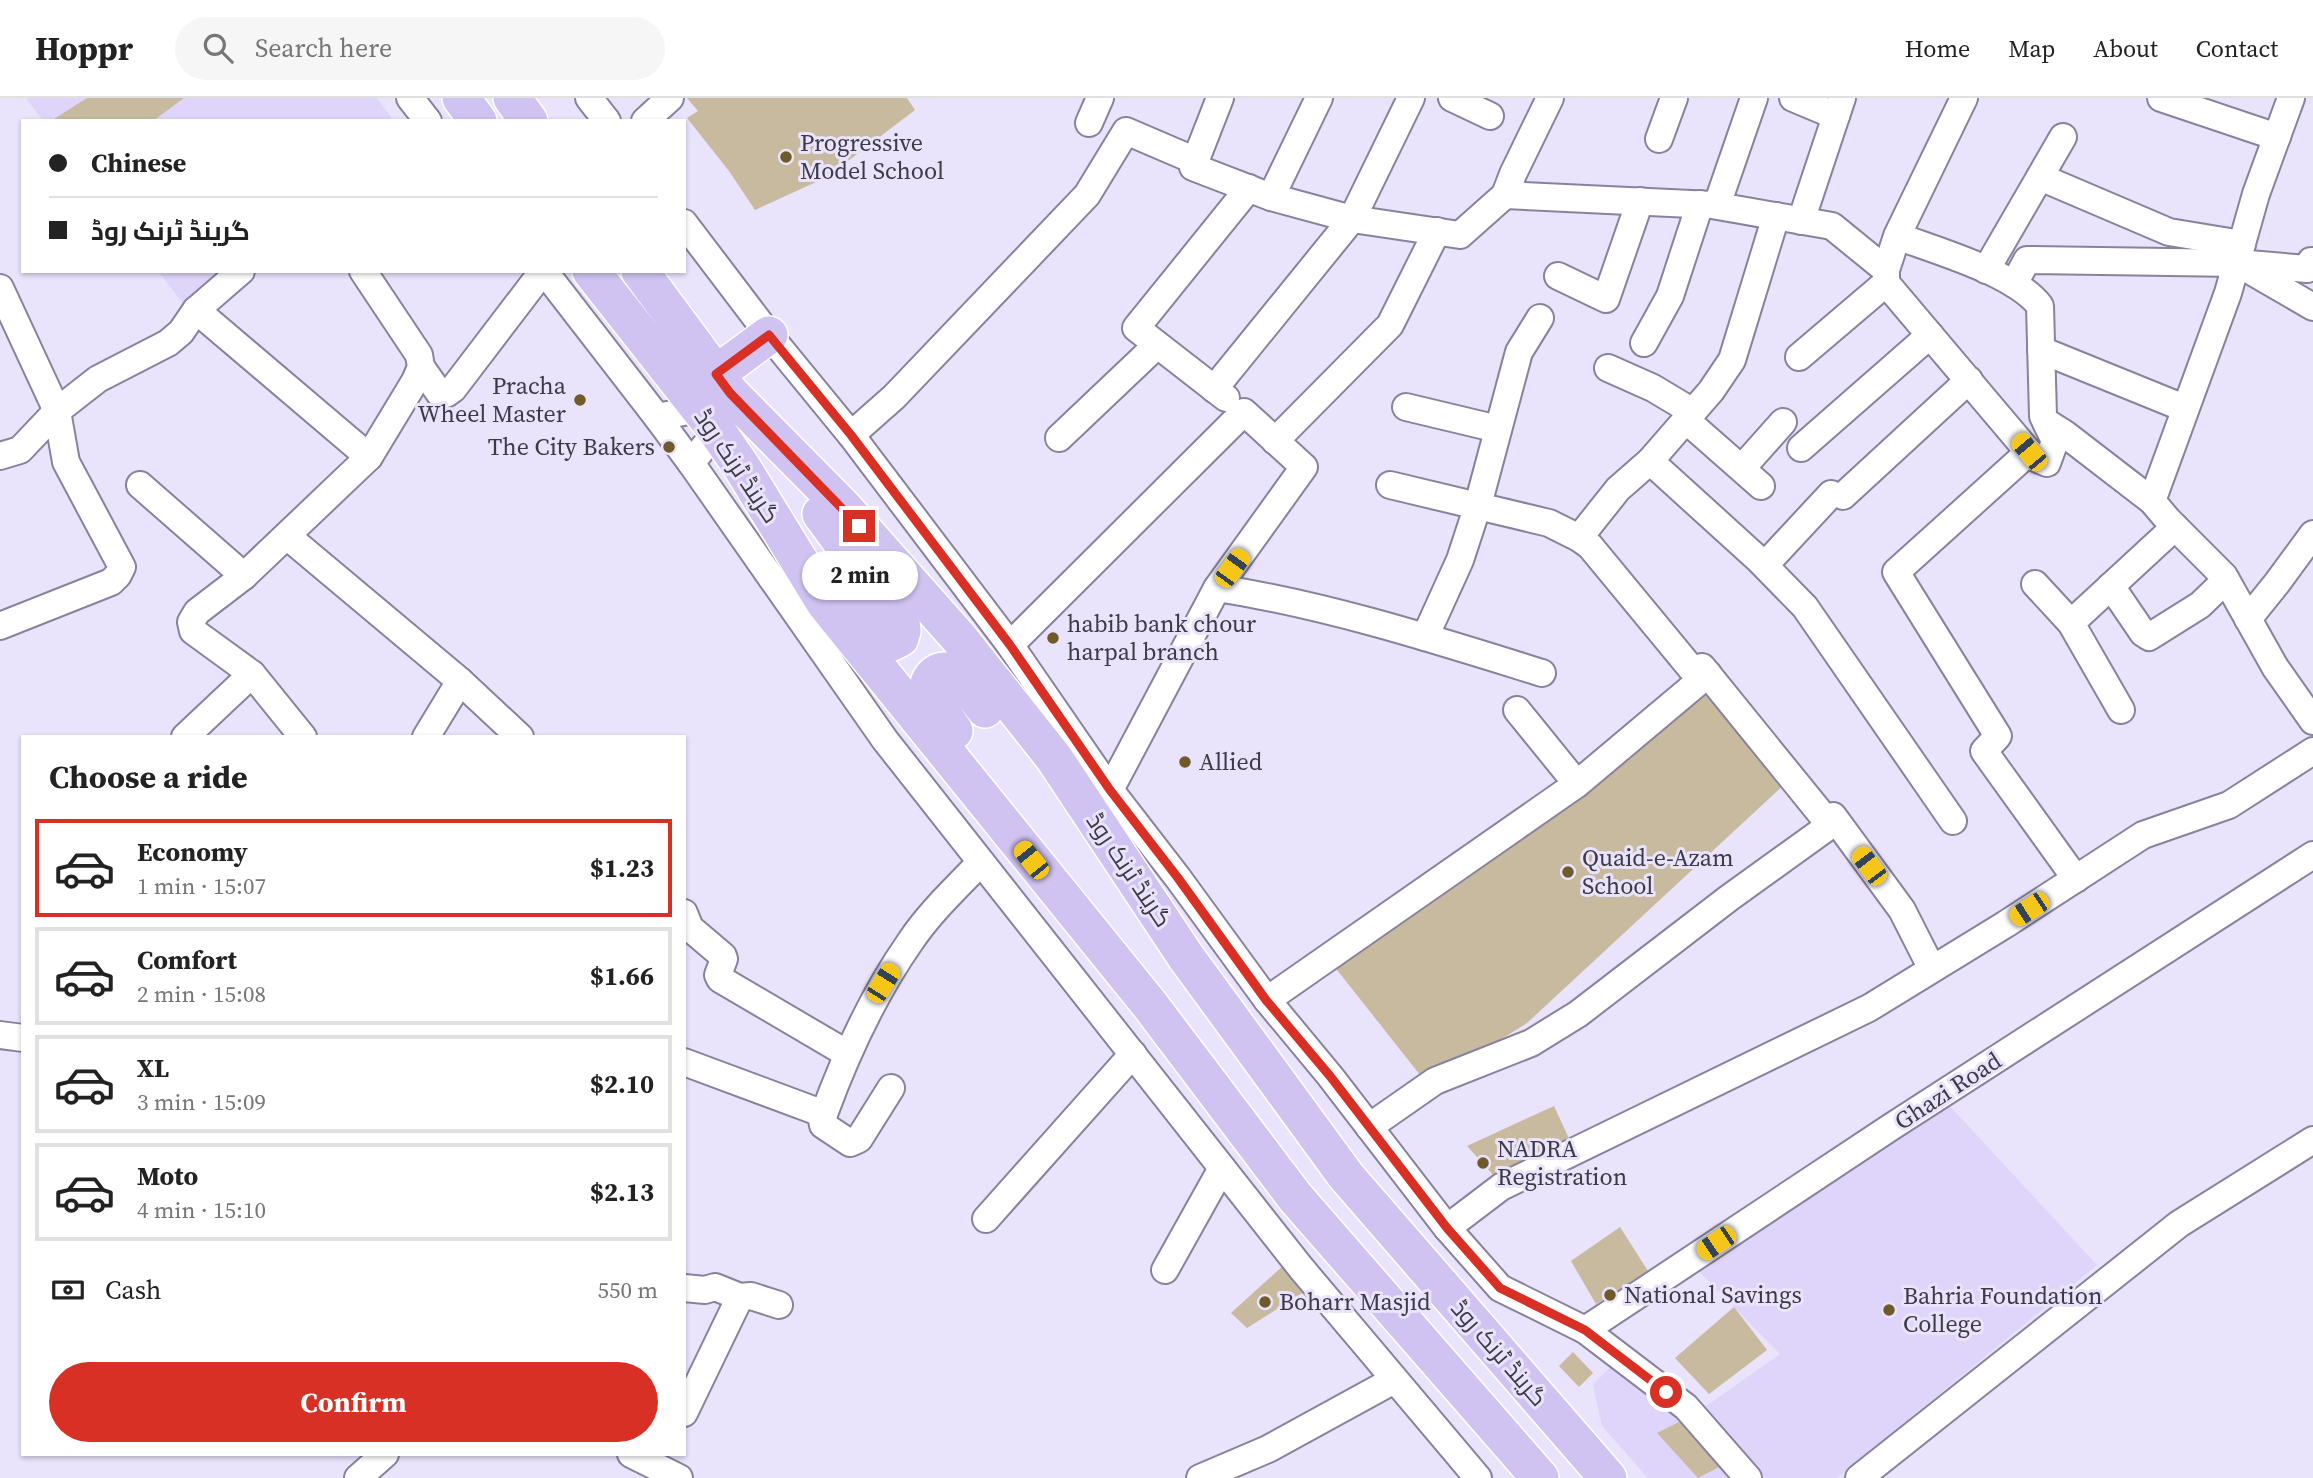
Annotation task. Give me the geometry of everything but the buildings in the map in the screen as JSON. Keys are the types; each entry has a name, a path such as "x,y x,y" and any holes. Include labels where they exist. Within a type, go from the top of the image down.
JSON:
{"highway":[{"path":"461,98 477,119"},
{"path":"512,98 528,119"},
{"name":"گرینڈ ٹرنک روڈ","path":"593,273 715,402 843,507 959,638 1054,758 1186,957 1346,1177 1608,1478"},
{"name":"گرینڈ ٹرنک روڈ","path":"641,273 715,402 743,469 825,603 1150,1005 1295,1197 1540,1478"},
{"path":"743,469 876,636 890,643 898,641 902,631 901,622 715,402 769,335"},
{"path":"1150,1005 930,696 928,684 933,676 943,671 957,674 1186,957"}],"street":[{"path":"410,98 426,119"},
{"path":"589,98 605,119"},
{"path":"1088,123 1100,98"},
{"path":"1195,164 1220,98"},
{"path":"1110,790 1217,588 1304,467 1244,412 1136,328 1260,192 1319,98"},
{"path":"1214,389 1352,219 1411,98"},
{"path":"1452,98 1490,116"},
{"path":"851,435 894,397 1087,195 1126,131 1260,192 1352,219 1460,235 1509,184 1550,98"},
{"path":"1659,139 1674,98"},
{"path":"1644,344 1670,296 1754,98"},
{"path":"1579,538 1618,489 1650,461 1689,416 1732,360 1788,218 1839,107 1793,98"},
{"path":"1799,357 1886,276 1897,236 1964,98"},
{"path":"2161,98 2277,137"},
{"path":"2152,501 2228,293 2256,194 2291,98"},
{"path":"1986,270 2063,137"},
{"path":"2040,177 2169,232 2239,254 2307,269 2313,261"},
{"path":"1509,184 1640,201 1708,205 1832,226 1886,276 1930,335 2038,458"},
{"path":"1558,276 1606,299 1640,201"},
{"path":"686,226 769,335 851,435 1010,645 1110,790 1178,878 1266,1000 1447,1228 1500,1288 1585,1330 1686,1407 1748,1478"},
{"path":"1275,440 1390,325 1437,231"},
{"path":"1897,236 1986,270 2014,284 2032,296 2040,306 2042,394 2046,422 2055,441 2038,458 1896,572 1998,736 1984,751 2076,879"},
{"path":"2014,284 2027,260 2239,254 2313,307"},
{"path":"0,456 20,450 57,411 98,379 168,343 181,332 196,310 239,273"},
{"path":"364,273 402,327 419,355 421,367 440,394 446,394 453,389 542,273"},
{"path":"546,273 657,416 885,740 1222,1168 1394,1380 1478,1478"},
{"path":"0,288 57,411 66,462 122,567 111,582 0,626"},
{"path":"196,310 369,457"},
{"path":"1425,637 1460,560 1478,505 1519,352 1540,318"},
{"path":"1801,448 1930,335"},
{"path":"1059,438 1157,345"},
{"path":"2041,349 2184,408"},
{"path":"301,735 252,674 193,631 191,622 197,612 244,576 369,457 415,382 421,367"},
{"path":"1608,368 1653,388 1689,416 1752,477 1783,422"},
{"path":"1765,565 1837,495 1969,380"},
{"path":"657,416 715,402"},
{"path":"691,463 715,402"},
{"path":"1406,407 1498,429"},
{"path":"1010,645 1244,412"},
{"path":"2046,422 2152,501 2226,580 2275,667 2313,721"},
{"path":"1650,461 1765,565 1805,607 1953,821"},
{"path":"140,485 244,576"},
{"path":"1390,485 1549,523 1590,546 1694,672 1702,667 1709,674 1826,820 1832,816 1902,910 1933,969"},
{"path":"2071,623 2175,527"},
{"path":"2248,619 2313,534"},
{"path":"286,536 460,681 518,735"},
{"path":"2110,586 2143,634 2149,637 2200,605 2226,580"},
{"path":"2035,584 2071,623 2121,710"},
{"path":"1217,588 1261,595 1425,637 1542,673"},
{"path":"187,735 252,674"},
{"path":"1266,1000 1577,784 1709,674"},
{"path":"427,735 460,681"},
{"path":"1517,710 1577,784"},
{"path":"1447,1228 1502,1187 1869,1008 2143,835 2229,805 2313,751"},
{"path":"1369,1127 1435,1081 1531,1043 1578,1014 1729,898 1836,821"},
{"name":"Ghazi Road","path":"1585,1330 1891,1127 2313,855"},
{"path":"891,1088 855,1142 850,1143 823,1125 822,1120 846,1054 883,983 911,940 981,862"},
{"path":"686,918 690,928 723,956 718,975 720,979 846,1054"},
{"path":"0,1035 21,1038"},
{"path":"986,1219 1133,1054"},
{"path":"686,1063 824,1114"},
{"path":"1858,1478 2179,1224 2313,1140"},
{"path":"1164,1270 1222,1168"},
{"path":"686,1288 705,1290 715,1287 740,1297 751,1296 779,1305"},
{"path":"686,1409 740,1297"},
{"path":"1200,1478 1268,1450 1394,1380"},
{"path":"358,1478 383,1456"},
{"path":"637,1456 667,1466"}],"shaded area":[{"path":"26,98 377,98 393,119 42,119"},
{"path":"160,273 218,273 182,302"},
{"name":"Bahria Foundation College","path":"1948,1104 2097,1265 1837,1478 1765,1478 1702,1409 1780,1354 1691,1263"},
{"path":"1610,1367 1681,1421 1731,1478 1648,1478 1602,1426 1593,1385"}],"place":[{"name":"Progressive Model School","path":"786,157"},
{"name":"Pracha Wheel Master","path":"580,400"},
{"name":"The City Bakers","path":"669,447"},
{"name":"habib bank chour harpal branch","path":"1053,638"},
{"name":"Allied","path":"1185,762"},
{"name":"Quaid-e-Azam School","path":"1568,872"},
{"name":"NADRA Registration","path":"1483,1163"},
{"name":"National Savings","path":"1610,1295"},
{"name":"Boharr Masjid","path":"1265,1302"},
{"name":"Bahria Foundation College","path":"1889,1310"}],"route":[{"path":"859,526 730,393 716,374 769,335 851,435 1010,645 1110,790 1178,878 1266,1000 1330,1076 1447,1228 1500,1288 1585,1330 1666,1392"}]}
